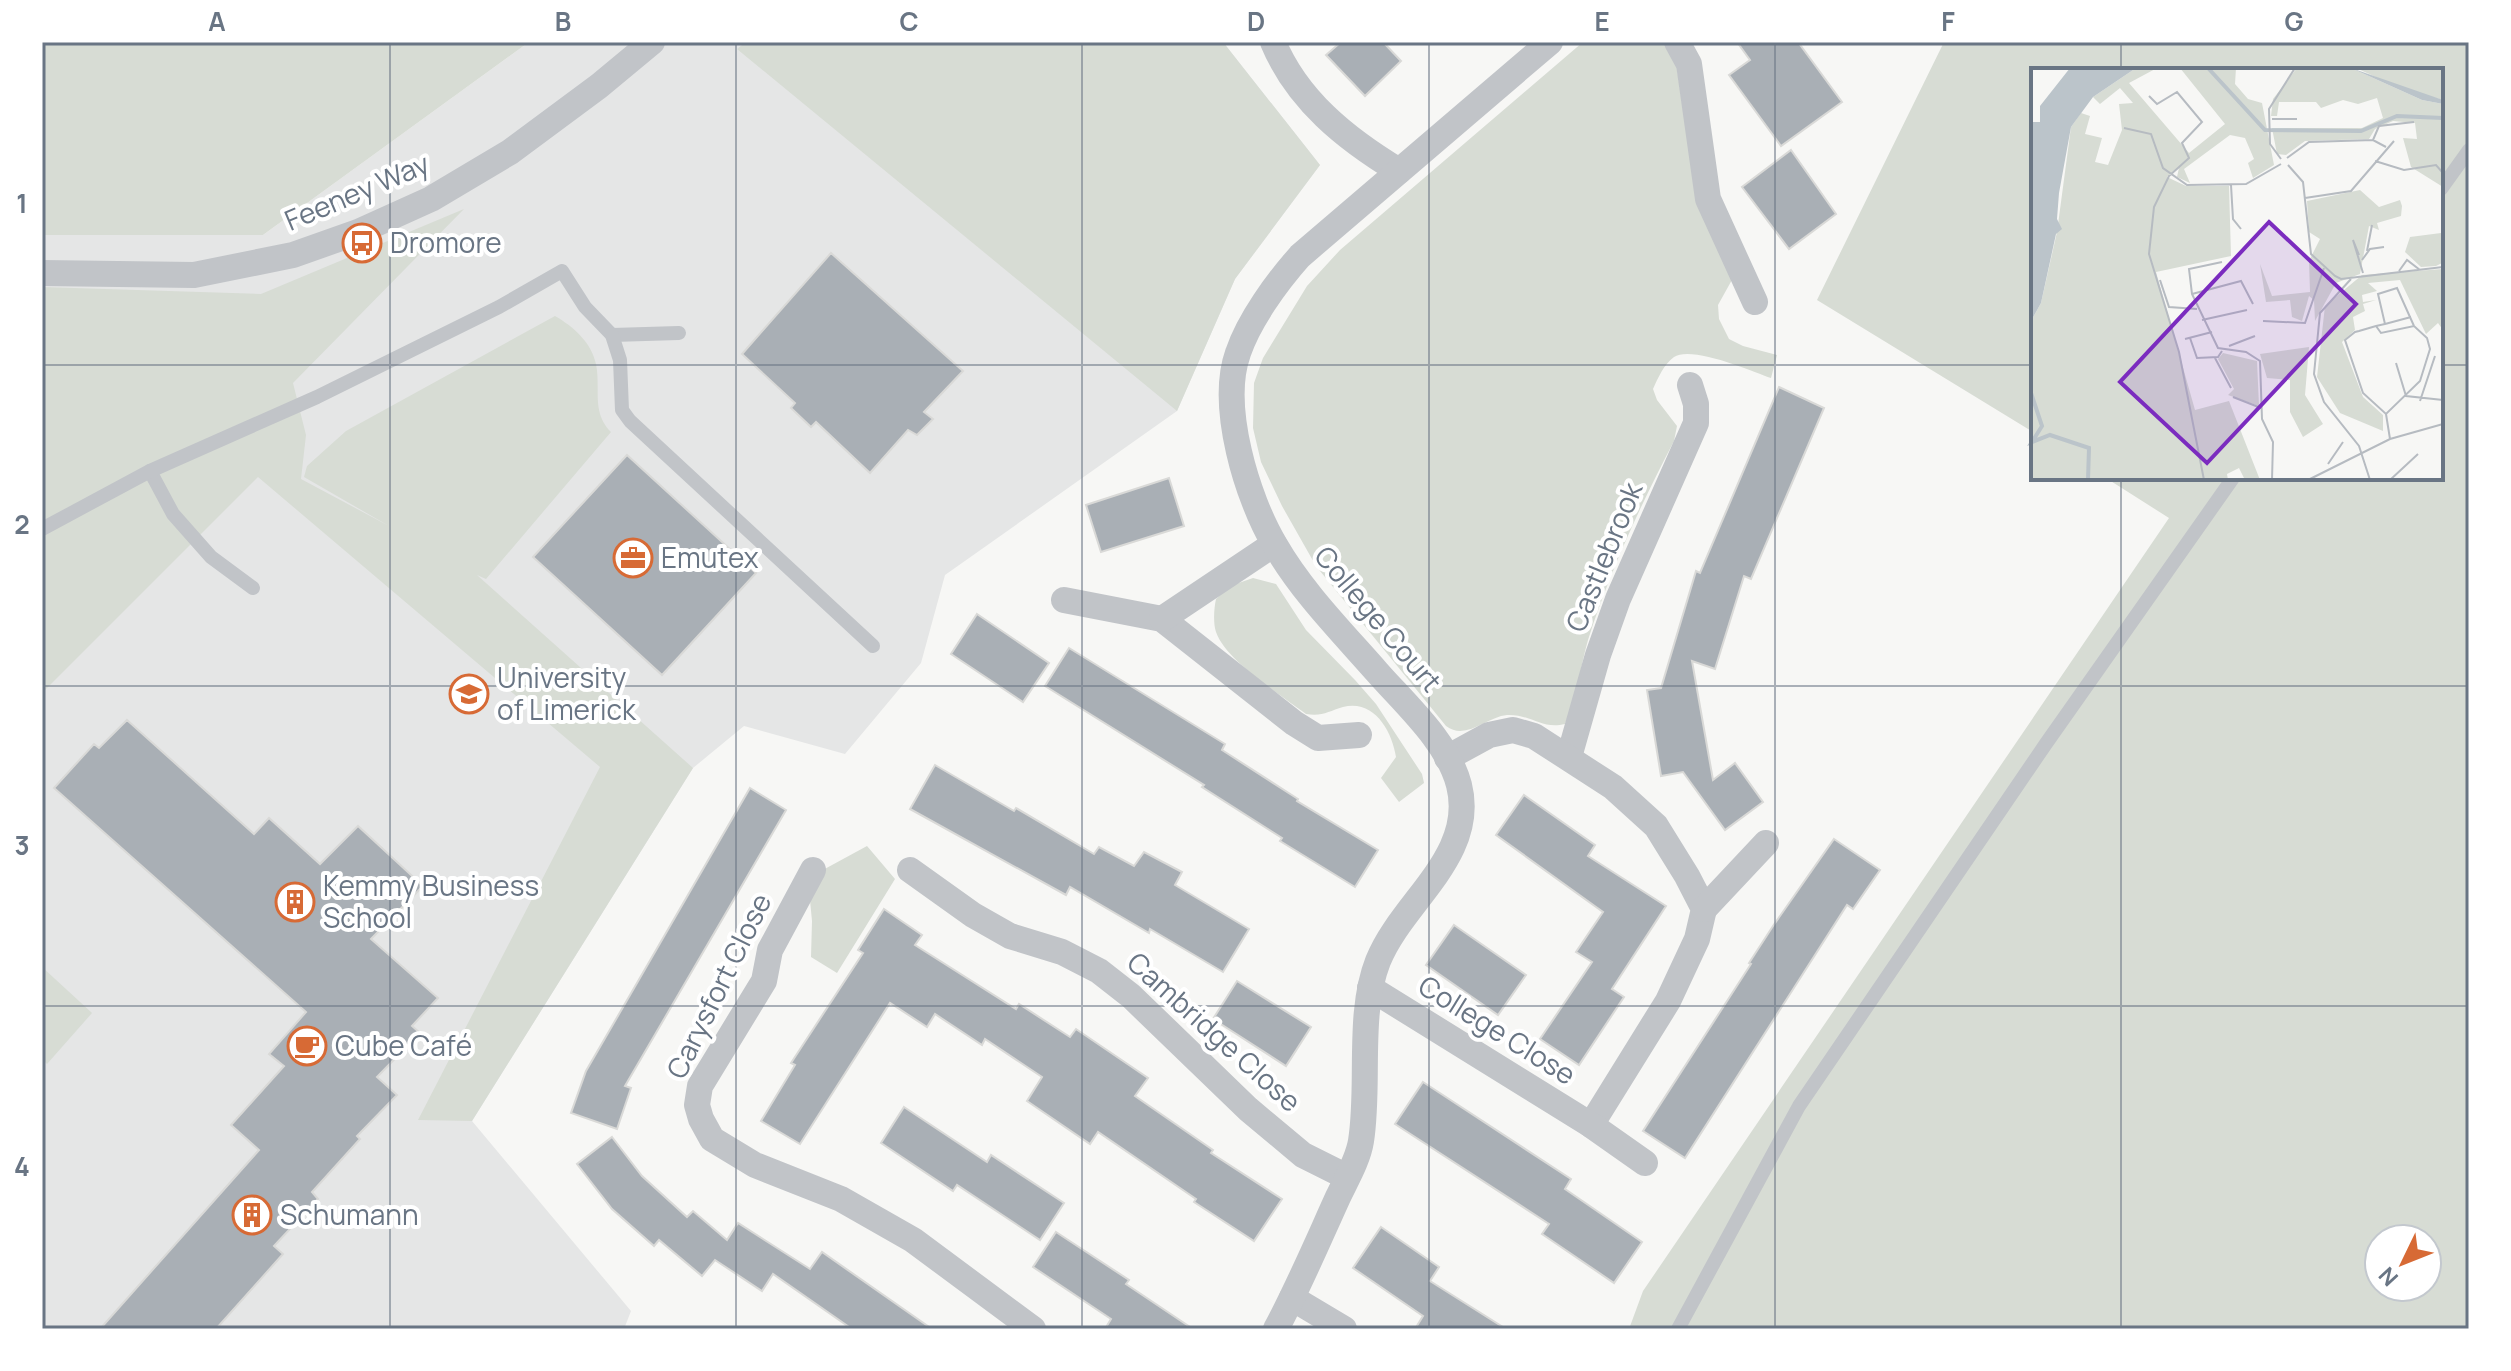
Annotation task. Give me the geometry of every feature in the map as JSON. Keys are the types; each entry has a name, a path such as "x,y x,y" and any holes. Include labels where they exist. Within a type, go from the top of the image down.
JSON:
{"street":[{"name":"Feeney Way","path":"42,273 194,275 293,255 358,232 431,199 510,152 652,42"},
{"path":"1273,42 1280,59 1318,111 1371,154 1399,171"},
{"name":"College Court","path":"1276,1329 1361,1143 1370,988 1378,960 1391,935 1457,839 1461,812 1459,783 1425,724 1312,597 1274,544 1257,505 1236,440 1232,376 1238,352 1263,306 1282,276 1300,256 1550,42"},
{"path":"1677,42 1689,64 1708,199 1755,302"},
{"name":"Castlebrook","path":"1569,757 1598,655 1618,599 1696,423 1696,404 1690,385"},
{"path":"1162,619 1274,544"},
{"path":"1064,600 1162,619 1294,723 1318,738 1359,735"},
{"path":"1447,758 1489,735 1513,730 1534,736 1613,787 1656,826 1704,909 1766,843"},
{"name":"Carysfort Close","path":"813,870 770,950 764,981 700,1086 697,1105 701,1119 712,1139 744,1159 841,1199 913,1240 1033,1329"},
{"name":"Cambridge Close","path":"910,870 973,915 1010,936 1062,952 1099,971 1131,996 1248,1109 1303,1155 1337,1172 1348,1174"},
{"name":"College Close","path":"1591,1125 1668,1001 1697,939 1704,909"},
{"name":"College Close","path":"1370,988 1591,1125 1645,1163"},
{"path":"1292,1298 1344,1329"}],"lane":[{"path":"2443,186 2469,150"},
{"path":"42,529 150,471 317,397 499,307 562,271 585,307 612,335 620,360 622,410 630,421 873,646"},
{"path":"612,335 679,333"},
{"path":"150,471 173,514 211,557 253,588"},
{"path":"1678,1329 1799,1106 2045,745 2232,480"}],"shaded area":[{"path":"42,42 529,42 263,235 42,235"},
{"name":"University of Limerick","path":"529,42 1223,42 1320,165 1235,279 1177,411 945,575 921,663 845,754 744,726 693,768 472,1121 631,1311 624,1329 42,1329 42,235 263,235"},
{"path":"746,42 1223,42 1320,165 1235,279 1177,411 737,49"},
{"path":"1583,42 1668,42 1675,55 1696,198 1733,278 1718,305 1719,319 1729,339 1777,355 1771,378 1722,360 1694,354 1682,354 1667,363 1653,389 1657,400 1677,426 1674,441 1606,589 1588,640 1565,724 1550,725 1507,715 1469,730 1454,730 1446,726 1316,566 1261,462 1253,428 1254,383 1263,358 1307,286 1340,250"},
{"path":"1944,42 2469,42 2469,1329 1629,1329 1643,1291 2169,518 2109,480 2443,480 2443,68 2031,68 2031,431 1817,300"},
{"path":"464,209 293,383 306,435 301,479 389,526 304,477 307,466 346,431 555,316 569,325 586,342 594,356 599,408 611,432 486,579 477,575 693,768 472,1121 418,1120 600,767 258,477 42,693 42,287 261,294"},
{"path":"1253,578 1276,584 1306,630 1376,704 1422,774 1424,783 1399,802 1381,778 1396,757 1380,719 1364,708 1354,706 1321,714 1306,714 1255,677 1222,643 1214,624 1216,599 1230,586"},
{"path":"867,846 895,879 837,973 811,957 809,890 821,871"},
{"path":"42,967 92,1013 47,1064 42,1059"}],"building":[{"path":"1341,42 1383,42 1401,61 1365,96 1326,55"},
{"path":"1737,42 1798,42 1842,102 1781,146 1729,75 1750,60"},
{"path":"1791,150 1836,214 1789,249 1742,187"},
{"path":"831,253 963,371 924,412 933,419 917,435 908,430 870,473 816,422 811,427 791,408 795,403 742,354"},
{"path":"1779,387 1824,408 1751,579 1744,576 1715,669 1692,661 1713,780 1735,763 1763,802 1725,830 1683,772 1661,776 1647,690 1661,688 1696,571 1700,573"},
{"path":"627,455 756,573 662,675 533,557"},
{"path":"1169,478 1184,526 1101,552 1086,505"},
{"path":"977,614 1049,663 1023,702 951,654"},
{"path":"1069,648 1225,744 1222,750 1297,801 1378,850 1355,887 1280,841 1282,838 1202,787 1204,785 1045,686"},
{"name":"Kemmy Business School","path":"127,720 254,834 269,818 320,864 358,826 423,886 371,939 438,998 412,1026 420,1033 377,1077 397,1095 357,1136 360,1139 312,1192 318,1199 274,1246 283,1254 216,1329 100,1329 259,1150 231,1125 284,1066 269,1054 306,1012 54,788 94,744 99,748"},
{"path":"935,765 1094,854 1099,847 1134,866 1144,852 1182,872 1175,885 1249,929 1223,972 1070,887 1066,895 910,809"},
{"path":"750,788 786,810 625,1086 631,1088 617,1129 571,1113 586,1071"},
{"path":"1524,795 1595,845 1588,856 1666,906 1612,989 1624,997 1579,1065 1540,1039 1592,962 1576,952 1603,912 1496,835"},
{"path":"1834,839 1880,870 1853,909 1847,905 1685,1158 1643,1131 1773,926"},
{"path":"884,909 922,935 915,945 1016,1009 1019,1004 1070,1037 1076,1029 1148,1078 1135,1096 1213,1150 1211,1153 1282,1199 1254,1241 1098,1132 1090,1144 1027,1101 1042,1077 985,1039 982,1045 935,1014 927,1027 890,1003 800,1144 761,1121 795,1065 791,1063 863,953 858,950"},
{"path":"1454,925 1526,975 1498,1015 1426,965"},
{"path":"1237,981 1311,1027 1286,1066 1213,1019"},
{"path":"1423,1082 1571,1179 1565,1189 1642,1242 1614,1283 1542,1234 1549,1224 1395,1124"},
{"path":"904,1107 987,1162 991,1155 1064,1203 1040,1240 957,1185 953,1191 881,1143"},
{"path":"612,1137 642,1176 687,1217 693,1211 727,1240 738,1223 810,1269 822,1252 932,1329 852,1329 773,1274 762,1291 715,1260 702,1276 659,1240 654,1246 612,1209 577,1164"},
{"path":"1381,1227 1439,1267 1430,1281 1506,1329 1415,1329 1423,1316 1353,1268"},
{"path":"1056,1232 1129,1280 1126,1284 1193,1329 1105,1329 1111,1319 1033,1267"}],"place":[{"name":"Dromore","path":"362,243"},
{"name":"Emutex","path":"633,558"},
{"name":"University of Limerick","path":"469,694"},
{"name":"Kemmy Business School","path":"295,902"},
{"name":"Cube Café","path":"307,1046"},
{"name":"Schumann","path":"252,1215"}]}
